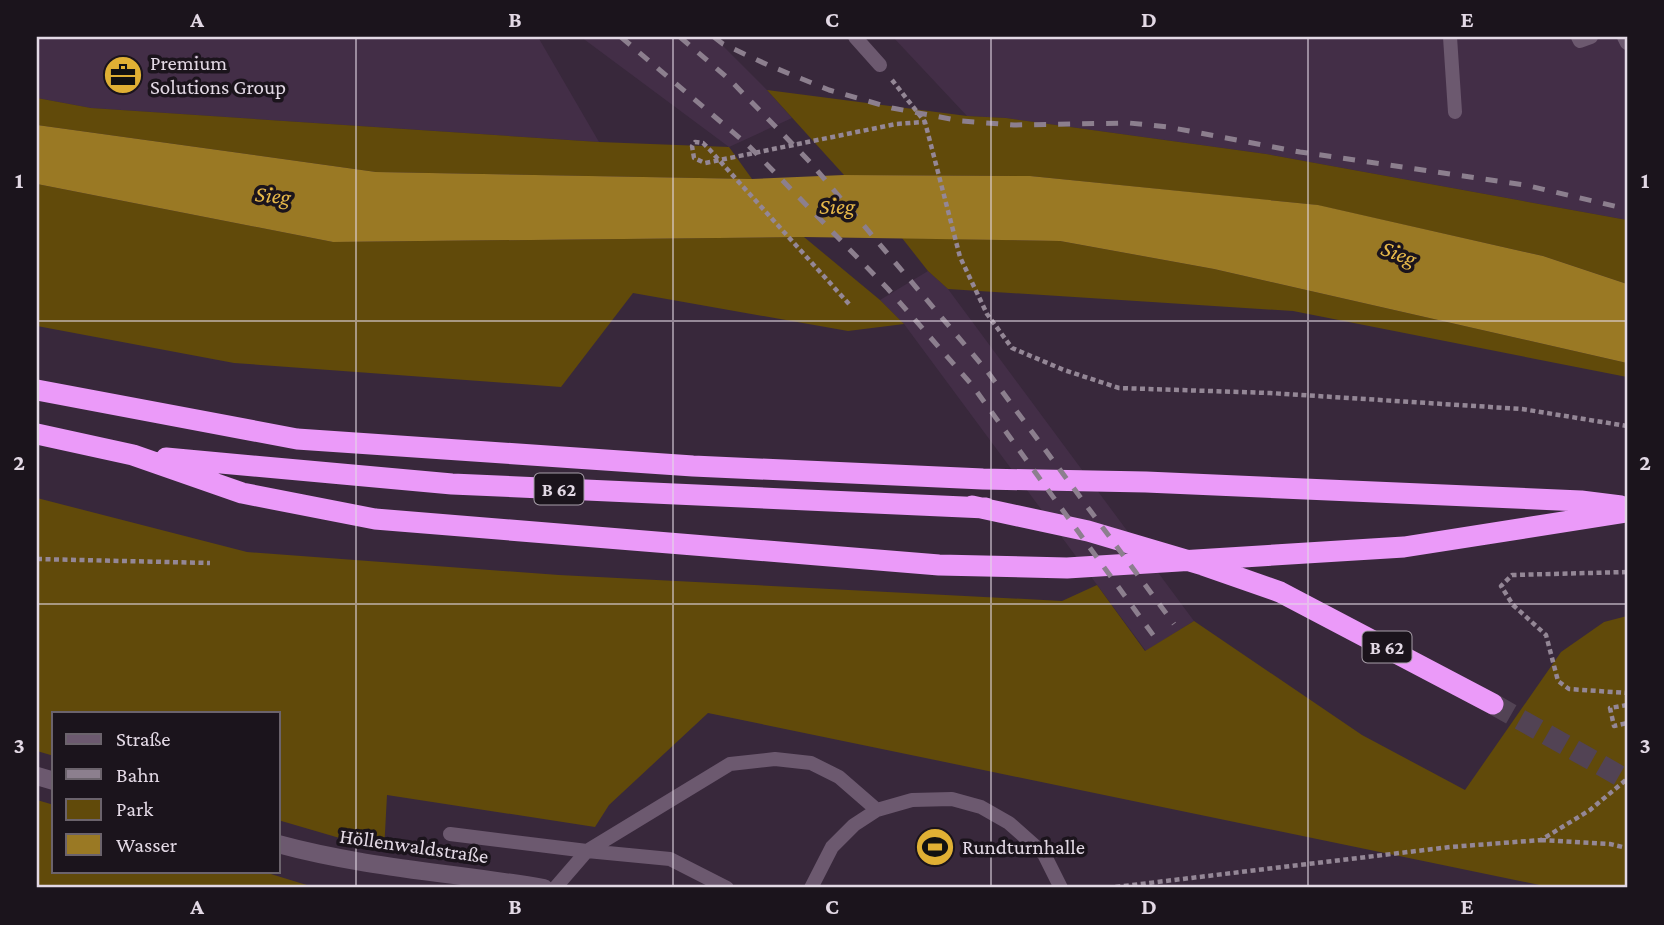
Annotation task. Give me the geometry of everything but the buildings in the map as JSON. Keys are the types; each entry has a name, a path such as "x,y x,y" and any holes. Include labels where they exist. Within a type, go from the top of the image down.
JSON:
{"highway":[{"name":"B 62","path":"37,390 297,439 693,466 1581,501 1627,509"},
{"name":"B 62","path":"37,434 133,455 242,493 375,519 939,565 1067,568 1404,547 1627,509"},
{"name":"B 62","path":"133,455 452,484 986,508"},
{"name":"B 62","path":"693,466 986,508 1088,531 1203,565 1280,592 1493,704"}],"street":[{"name":"Höllenwaldstraße","path":"280,845 376,866 480,877 544,888"}],"lane":[{"path":"855,37 880,65"},
{"path":"1450,37 1455,112"},
{"path":"1578,37 1580,41 1591,37"},
{"path":"1624,37 1627,43"},
{"path":"555,888 587,851 730,764 775,760 811,762 839,777 877,810"},
{"path":"809,886 832,847 854,825 877,810 912,800 952,799 981,807 1009,823 1044,853 1061,888"},
{"path":"450,834 670,859 727,888"}],"path":[{"path":"880,65 925,122 960,257 987,314 1012,348 1063,370 1119,388 1270,393 1522,410 1627,426"},
{"path":"849,304 709,149 703,143 695,142 692,146 694,158 705,163 896,124 925,122"},
{"path":"37,559 210,563"},
{"path":"1627,572 1512,575 1501,586 1513,605 1546,635 1558,681 1569,689 1627,694"},
{"path":"1627,705 1610,708 1614,726 1627,723"},
{"path":"1541,840 1590,810 1627,779"},
{"path":"1107,888 1450,847 1541,840 1610,844 1627,848"}],"shaded area":[{"path":"37,37 538,37 599,142 91,108 37,98"},
{"path":"581,37 714,37 792,118 729,147"},
{"path":"893,37 1627,37 1627,220 1266,154 1006,118 967,116"},
{"path":"928,271 948,289 1194,621 1146,651 904,324 880,300"}],"green space":[{"path":"767,90 967,116 1006,118 1266,154 1627,220 1627,284 1543,256 1317,205 1030,176 844,175"},
{"path":"37,98 91,108 599,142 729,147 752,179 376,172 37,125"},
{"path":"37,184 333,242 804,237 880,300 904,324 848,331 633,293 561,387 234,363 37,326"},
{"path":"902,238 1060,241 1214,269 1627,363 1627,377 1293,311 948,289 928,271"},
{"path":"37,498 247,552 559,575 1062,601 1097,585 1145,651 1194,621 1362,735 1465,790 1561,652 1604,622 1627,616 1627,888 1554,888 708,713 609,805 595,827 387,795 384,851 280,821 280,712 52,712 52,755 37,751"},
{"path":"37,800 52,804 52,872 264,872 325,888 37,888"}],"water":[{"name":"Sieg","path":"37,125 376,172 752,179 844,175 1030,176 1318,205 1543,256 1627,284 1627,363 1214,269 1060,241 804,237 333,242 37,184"}],"tunnel":[{"path":"1493,704 1627,780"}],"railway":[{"path":"621,37 748,145 888,289 972,385 1156,639"},
{"path":"680,37 730,80 810,162 987,371 1174,624"},
{"path":"714,37 768,65 829,90 892,108 961,121 1014,125 1129,123 1168,127 1300,152 1525,185 1627,209"}],"place":[{"name":"Premium Solutions Group","path":"123,75"},
{"name":"Rundturnhalle","path":"935,847"}]}
